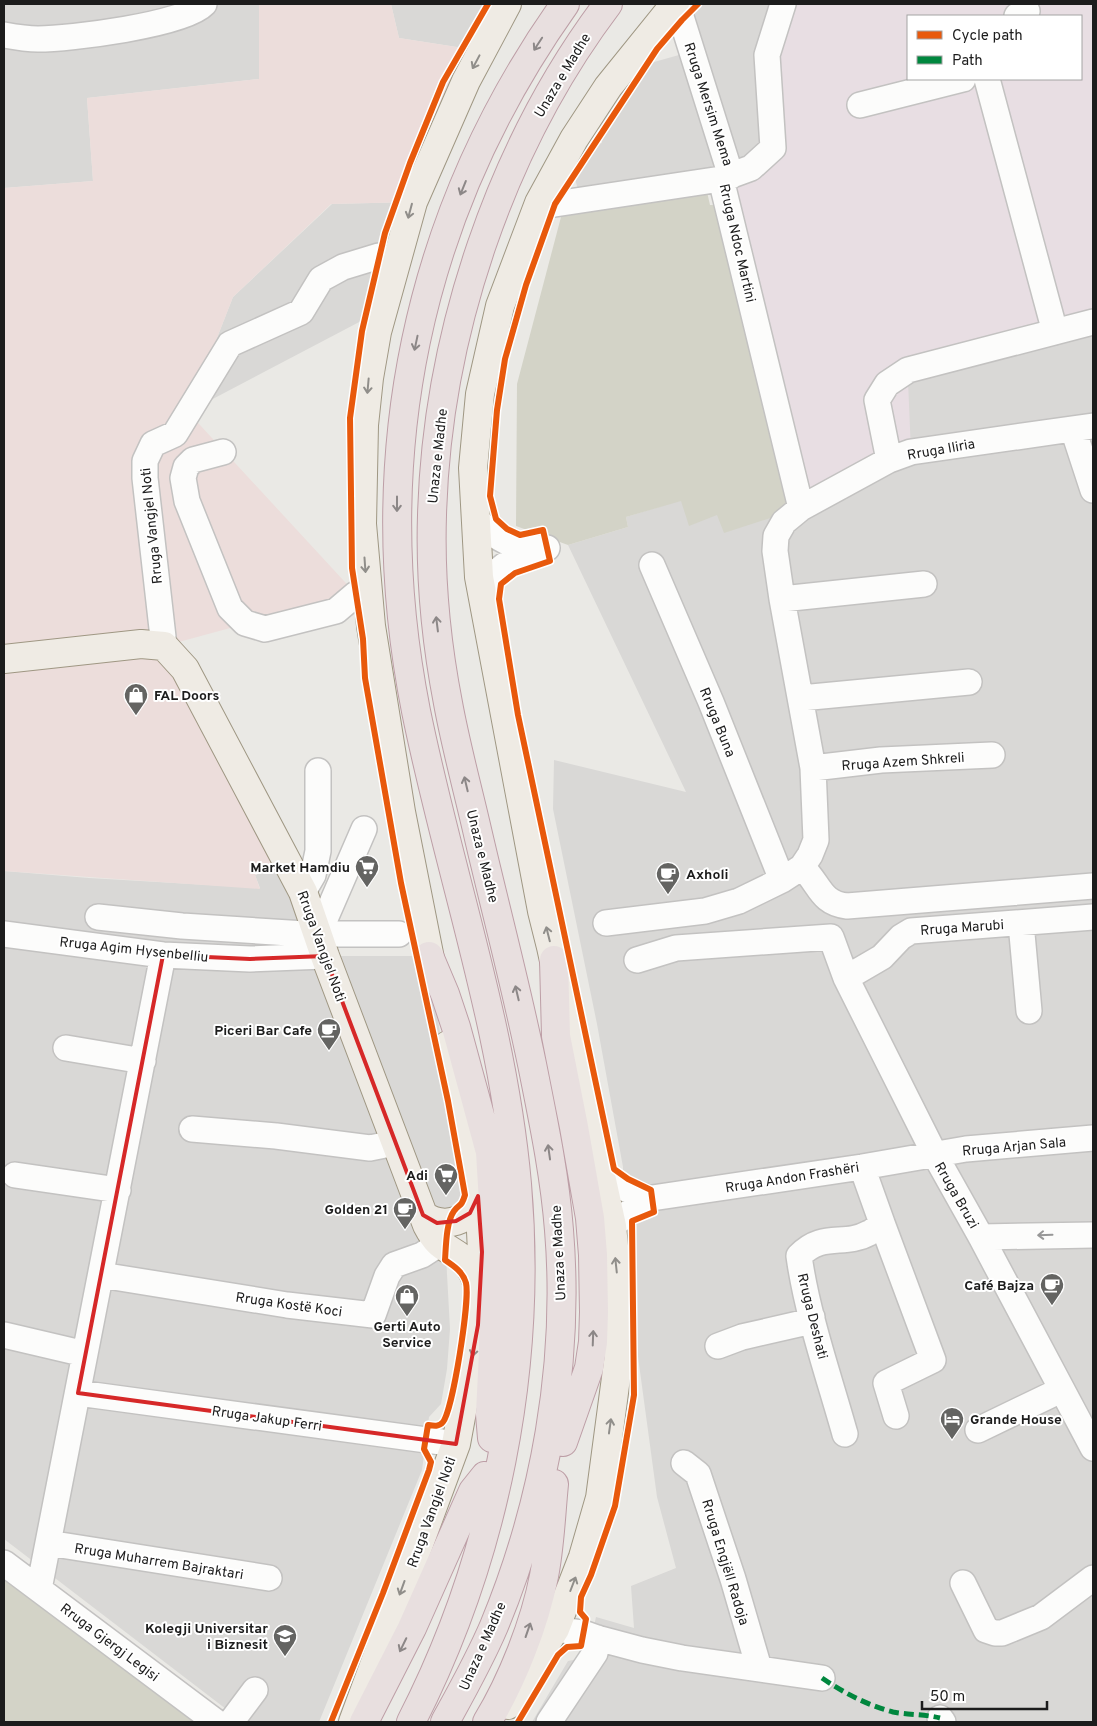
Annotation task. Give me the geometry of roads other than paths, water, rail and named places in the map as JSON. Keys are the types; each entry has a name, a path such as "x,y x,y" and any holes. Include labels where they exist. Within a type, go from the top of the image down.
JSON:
{"highway":[{"path":"410,1722 434,1674 449,1638 473,1571 493,1499 509,1421 514,1382 520,1302 520,1238 517,1187 505,1092 415,704 400,591 397,536 397,492 404,406 416,343 432,278 449,224 473,164 518,76 565,4"},
{"name":"Unaza e Madhe","path":"445,1722 478,1661 501,1606 524,1541 550,1436 556,1394 561,1312 559,1235 548,1141 522,1016 447,701 433,588 432,508 438,438 456,333 487,229 500,196 544,103 579,45 608,4"},
{"path":"429,956 456,1027 490,1152 494,1272 490,1414 492,1438"},
{"path":"554,960 556,1036 590,1218 593,1256 594,1312 592,1351 589,1368 563,1442"},
{"path":"501,1606 518,1584 532,1556 545,1519 563,1442 573,1361 574,1276 563,1211 555,1190"},
{"path":"410,1722 412,1702 430,1655 485,1476 501,1372 508,1290 520,1238"},
{"path":"364,1722 412,1628 470,1497 485,1476"},
{"path":"487,1722 512,1674 536,1610 544,1576 554,1484"}],"main road":[{"name":"Rruga Vangjel Noti","path":"353,1722 456,1444 478,1325 481,1296 482,1238 478,1196 465,1117 429,956 401,812 370,617 362,524 364,425 369,378 377,332 412,202 466,81 507,4"},
{"path":"497,1722 555,1629 583,1557 600,1498 619,1355 618,1287 612,1226 540,902 479,577 473,468 480,394 500,306 539,203 574,139 608,87 676,4"},
{"path":"4,659 141,644 164,646"},
{"name":"Rruga Vangjel Noti","path":"164,646 185,669 303,892 395,1143 430,1228 470,1267 481,1296"},
{"path":"430,1228 437,1223 456,1221 470,1213 475,1208 478,1196"}],"street":[{"path":"4,35 36,39 72,38 177,18 204,4"},
{"name":"Rruga Mersim Mema","path":"676,4 726,178"},
{"name":"Rruga Ndoc Martini","path":"783,4 767,55 773,148 751,168 726,178 801,508"},
{"path":"860,105 959,80"},
{"path":"987,80 1055,332"},
{"path":"539,203 563,203 726,178"},
{"name":"Rruga Vangjel Noti","path":"164,646 144,461 153,444 175,434 230,344 301,312 321,279 344,267 379,256"},
{"path":"889,460 877,400 887,384 908,370 1093,322"},
{"path":"1083,427 1093,490"},
{"name":"Rruga Iliria","path":"801,508 889,460 911,452 1083,427"},
{"path":"223,452 194,460 186,467 183,478 187,501 230,608 245,623 265,629 336,611 356,594"},
{"path":"606,923 705,911 739,901 792,874 810,855 816,840 813,768 775,551 776,536 784,522 801,508"},
{"path":"476,519 498,538 512,545 528,548 547,548 505,565 494,573 482,593"},
{"name":"Rruga Buna","path":"652,564 711,702 792,874 812,876 823,895 829,901 837,905 847,906 1093,886"},
{"path":"782,599 924,584"},
{"path":"801,698 969,682"},
{"name":"Rruga Azem Shkreli","path":"813,768 880,760 992,755"},
{"path":"303,892 313,875 318,851 318,771"},
{"path":"322,945 364,829"},
{"path":"98,917 322,945 399,934"},
{"name":"Rruga Marubi","path":"846,978 882,957 906,933 1093,918"},
{"path":"1021,923 1030,1011"},
{"name":"Rruga Agim Hysenbelliu","path":"4,934 163,955 250,959 322,945"},
{"name":"Rruga Bruzi","path":"637,960 676,948 831,937 846,978 935,1155 981,1237 1093,1448"},
{"path":"39,1589 163,955"},
{"path":"66,1048 143,1061"},
{"path":"192,1130 276,1136 370,1148 395,1143"},
{"name":"Rruga Arjan Sala","path":"935,1155 966,1149 1093,1138"},
{"name":"Rruga Andon Frashëri","path":"612,1226 649,1199 935,1155"},
{"path":"862,1167 933,1360 886,1383 896,1416"},
{"path":"15,1175 118,1190"},
{"path":"603,1179 649,1199"},
{"name":"Rruga Deshati","path":"845,1434 812,1316 799,1256 806,1248 818,1242 857,1237 870,1233 882,1223"},
{"name":"Rruga Kostë Koci","path":"101,1275 287,1305 373,1316 387,1276 394,1266 422,1255 430,1228"},
{"path":"981,1237 1093,1235"},
{"path":"718,1346 742,1337 803,1323 812,1316"},
{"path":"4,1335 85,1354"},
{"path":"978,1430 1061,1390"},
{"name":"Rruga Jakup Ferri","path":"78,1393 456,1444"},
{"name":"Rruga Engjëll Radoja","path":"684,1463 698,1474 733,1579 759,1668"},
{"name":"Rruga Muharrem Bajraktari","path":"48,1543 269,1578"},
{"name":"Rruga Gjergj Legisi","path":"4,1562 216,1722"},
{"path":"963,1583 986,1630 1002,1633 1041,1618 1093,1578"},
{"path":"555,1629 583,1633 642,1650 682,1658 822,1678"},
{"path":"549,1722 577,1677 595,1653 597,1638"},
{"path":"231,1722 255,1690"}],"place":[{"name":"FAL Doors","path":"136,716"},
{"name":"Market Hamdiu","path":"367,888"},
{"name":"Axholi","path":"668,895"},
{"name":"Piceri Bar Cafe","path":"329,1051"},
{"name":"Adi","path":"446,1196"},
{"name":"Golden 21","path":"405,1230"},
{"name":"Café Bajza","path":"1052,1306"},
{"name":"Gerti Auto Service","path":"407,1317"},
{"name":"Grande House","path":"952,1440"},
{"name":"Kolegji Universitar i Biznesit","path":"285,1657"}]}
